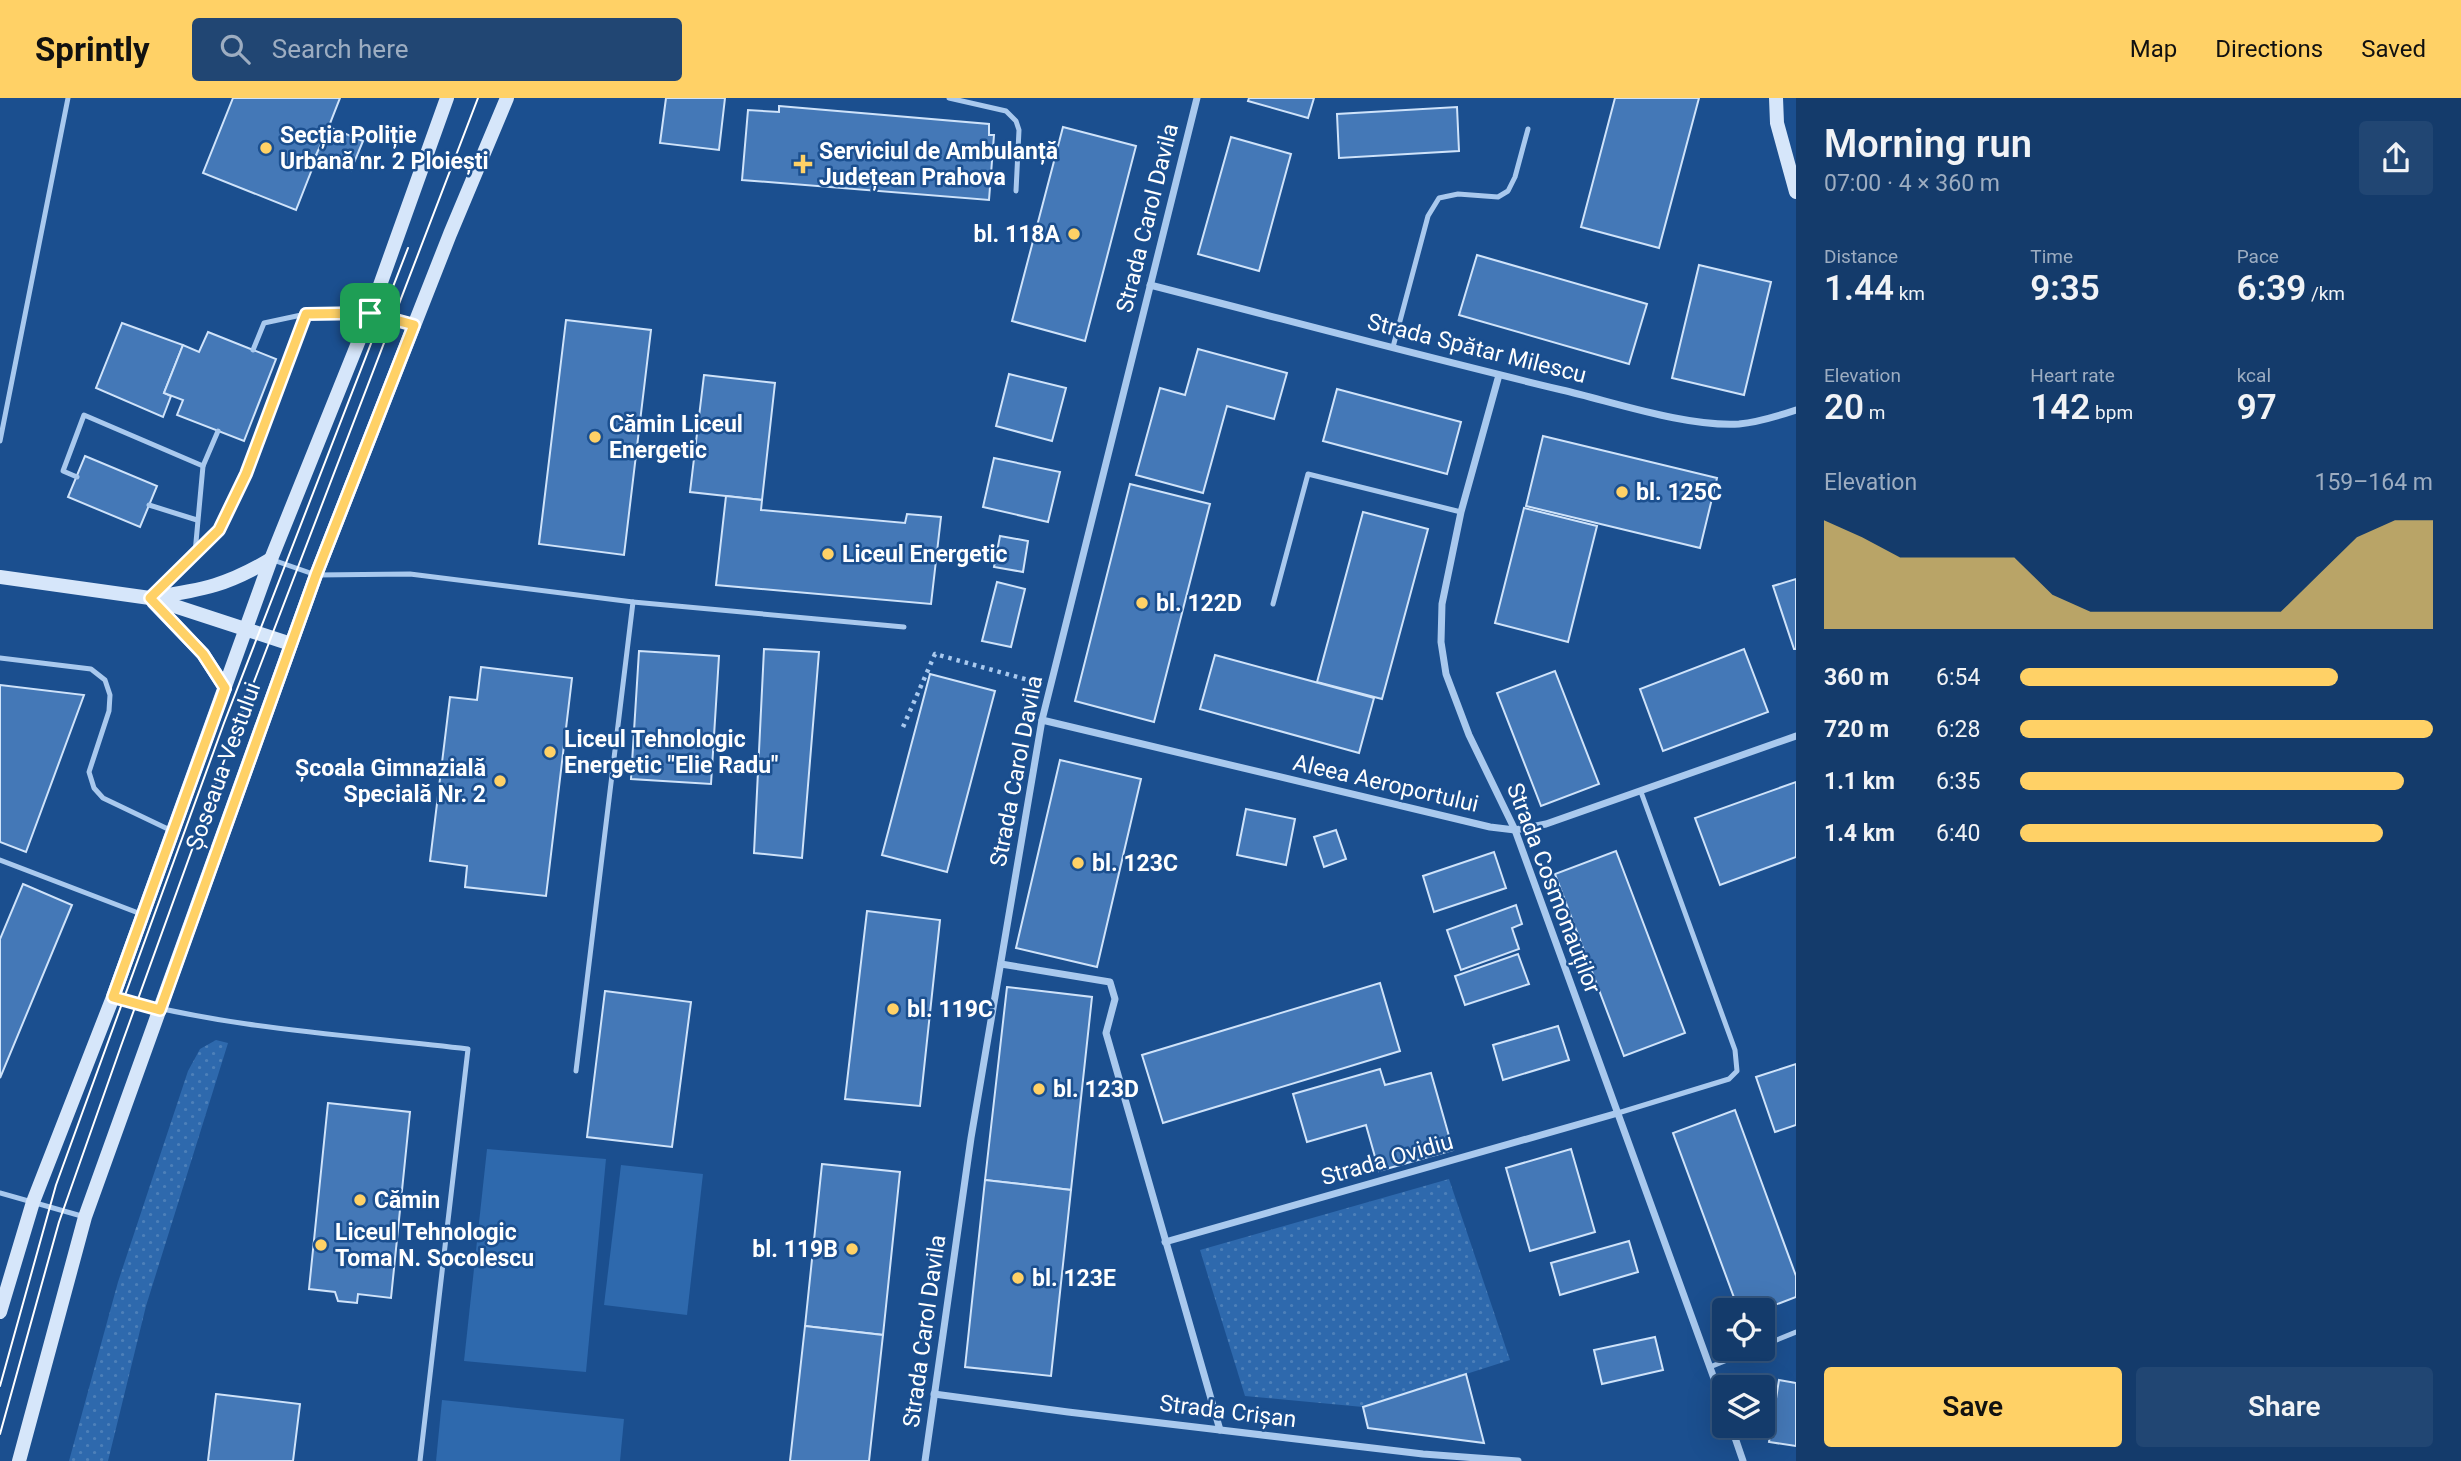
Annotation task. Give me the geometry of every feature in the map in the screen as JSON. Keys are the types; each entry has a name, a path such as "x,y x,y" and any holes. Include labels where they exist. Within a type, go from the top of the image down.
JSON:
{"main road":[{"name":"Șoseaua Vestului","path":"0,1312 33,1202 144,915 271,559 370,313 447,98"},
{"name":"Șoseaua Vestului","path":"19,1461 85,1217 316,575 507,98"},
{"path":"1776,98 1777,122 1796,192"},
{"path":"150,598 203,590 241,577 271,559"},
{"path":"0,577 150,598 291,644"},
{"path":"150,598 203,654 225,688"}],"street":[{"name":"Strada Carol Davila","path":"925,1461 971,1138 1042,720 1197,98"},
{"name":"Strada Spătar Milescu","path":"1150,285 1669,416 1738,424 1772,418 1796,410"},
{"name":"Strada Cosmonauților","path":"1499,375 1461,512 1442,604 1441,642 1444,663 1456,704 1469,735 1515,830 1713,1375"},
{"name":"Aleea Aeroportului","path":"1042,720 1490,827 1515,830 1546,824 1796,736"},
{"path":"1001,964 1110,982 1115,999 1106,1033 1220,1430"},
{"name":"Strada Ovidiu","path":"1166,1242 1618,1112"},
{"name":"Strada Crișan","path":"934,1394 1423,1458 1518,1461"},
{"path":"1735,1438 1743,1461"}],"lane":[{"path":"0,441 68,98"},
{"path":"949,98 1006,111 1016,121 1019,130 1016,191"},
{"path":"1394,347 1428,216 1439,198 1458,194 1498,197 1508,191 1515,177 1528,129"},
{"path":"253,350 264,323 306,314 370,313 414,325"},
{"path":"150,598 219,530 246,474 306,314"},
{"path":"77,477 63,471 84,415 203,466"},
{"path":"195,553 203,466 218,431"},
{"path":"1273,604 1308,474 1461,512"},
{"path":"149,505 197,520"},
{"path":"271,559 316,575 410,574 633,602 904,627"},
{"path":"576,1071 633,602"},
{"path":"0,658 91,669 105,680 110,695 108,711 89,772 94,788 103,798 173,832"},
{"path":"1618,1112 1729,1079 1737,1071 1734,1050 1641,792"},
{"path":"0,860 144,915"},
{"path":"113,997 160,1010 235,1022 468,1049 420,1461"},
{"path":"0,1193 85,1217"},
{"path":"1775,1341 1796,1332"},
{"path":"1710,1367 1725,1361"}],"path":[{"path":"903,727 935,654 1050,686"}],"shaded area":[{"path":"216,1040 228,1043 146,1306 108,1461 69,1461 118,1282 188,1071 200,1049"},
{"path":"487,1149 606,1159 586,1372 464,1361"},
{"path":"621,1165 703,1174 687,1315 604,1305"},
{"path":"1449,1179 1510,1360 1363,1407 1245,1396 1200,1250"},
{"path":"442,1400 624,1419 620,1461 436,1461"}],"building":[{"name":"Secția Poliție Urbană nr. 2 Ploiești","path":"233,98 340,98 296,210 203,173"},
{"path":"666,98 725,98 719,150 660,143"},
{"path":"1249,98 1314,98 1308,118 1248,101"},
{"path":"1615,98 1699,98 1659,248 1581,227"},
{"path":"779,106 989,124 989,135 994,135 989,200 742,180 748,110 779,112"},
{"path":"1457,107 1459,151 1339,158 1337,114"},
{"path":"329,127 363,141 351,170 316,155"},
{"name":"bl. 118A","path":"1063,127 1136,146 1085,341 1012,321"},
{"path":"1231,137 1291,154 1259,271 1198,254"},
{"path":"1477,255 1647,304 1629,364 1459,315"},
{"path":"1699,265 1771,282 1744,395 1672,378"},
{"name":"Cămin Liceul Energetic","path":"566,320 651,330 624,555 539,544"},
{"path":"122,323 183,345 164,393 171,396 163,417 96,388"},
{"path":"208,332 276,359 244,441 177,415 183,400 164,393 183,345 199,352"},
{"path":"1198,349 1287,373 1274,419 1227,406 1203,493 1136,475 1160,388 1185,395"},
{"path":"1009,374 1066,388 1052,441 996,426"},
{"path":"704,375 775,383 762,500 690,492"},
{"path":"1337,389 1461,422 1447,474 1323,441"},
{"name":"bl. 125C","path":"1543,436 1717,478 1700,548 1526,506"},
{"path":"85,456 157,486 140,527 68,497"},
{"path":"994,458 1060,472 1048,522 983,507"},
{"name":"bl. 122D","path":"1130,484 1210,504 1154,722 1075,701"},
{"name":"Liceul Energetic","path":"726,496 762,500 761,510 905,523 907,514 941,517 931,604 716,585"},
{"path":"1524,508 1597,526 1568,642 1495,623"},
{"path":"1363,512 1428,529 1382,699 1317,682"},
{"path":"1000,536 1028,541 1023,572 994,567"},
{"path":"1796,579 1796,649 1794,649 1773,586"},
{"path":"997,582 1025,589 1011,647 982,641"},
{"path":"764,649 819,652 802,858 754,853"},
{"path":"1744,649 1768,712 1663,751 1640,689"},
{"path":"639,651 719,656 711,784 631,779"},
{"path":"1215,655 1374,698 1359,753 1200,709"},
{"name":"Școala Gimnazială Specială Nr. 2","path":"481,667 572,678 546,896 465,887 467,866 430,861 450,697 477,700"},
{"path":"1555,671 1599,784 1541,806 1497,693"},
{"path":"930,674 995,691 947,872 882,855"},
{"path":"0,685 84,695 26,852 0,842"},
{"name":"bl. 123C","path":"1060,760 1141,779 1097,967 1016,948"},
{"path":"1796,782 1796,857 1720,885 1695,818"},
{"path":"1246,809 1295,819 1286,865 1237,855"},
{"path":"1336,830 1346,859 1324,867 1314,837"},
{"path":"1616,851 1685,1033 1624,1056 1555,874"},
{"path":"1494,852 1506,888 1434,912 1423,876"},
{"path":"23,884 72,905 0,1078 0,939"},
{"path":"1516,905 1522,924 1512,928 1519,949 1461,970 1447,930"},
{"name":"bl. 119C","path":"867,911 940,920 920,1106 845,1099"},
{"path":"1518,954 1529,984 1465,1005 1455,976"},
{"path":"1380,983 1400,1051 1163,1123 1142,1055"},
{"name":"bl. 123D","path":"1007,987 1092,997 1071,1190 985,1180"},
{"path":"605,991 691,1002 672,1147 587,1137"},
{"path":"1558,1026 1569,1060 1503,1080 1493,1045"},
{"path":"1796,1064 1796,1125 1775,1132 1756,1077"},
{"path":"1380,1069 1385,1085 1431,1073 1453,1150 1379,1171 1366,1125 1307,1142 1293,1094"},
{"name":"Cămin","path":"328,1103 410,1112 391,1298 358,1294 357,1303 338,1301 335,1292 309,1289"},
{"path":"1735,1110 1796,1276 1796,1297 1775,1305 1775,1298 1734,1298 1673,1133"},
{"path":"1571,1149 1595,1232 1530,1251 1506,1168"},
{"name":"bl. 119B","path":"822,1164 900,1172 883,1335 805,1326"},
{"name":"bl. 123E","path":"985,1180 1071,1190 1051,1376 965,1367"},
{"path":"1629,1241 1638,1272 1560,1295 1551,1263"},
{"path":"805,1326 883,1335 869,1461 790,1461"},
{"path":"1655,1337 1663,1370 1602,1384 1594,1350"},
{"path":"1466,1374 1484,1443 1368,1428 1363,1407"},
{"path":"1779,1380 1796,1383 1796,1446 1769,1442 1770,1438 1775,1438 1775,1405"},
{"path":"216,1394 300,1404 293,1461 208,1461"}],"tram line":[{"path":"0,1434 59,1222 121,1046 232,739 478,98"},
{"path":"0,1386 56,1185 224,723 408,248"}],"place":[{"name":"Secția Poliție Urbană nr. 2 Ploiești","path":"266,148"},
{"name":"Serviciul de Ambulanță Județean Prahova","path":"803,164"},
{"name":"bl. 118A","path":"1074,234"},
{"name":"Cămin Liceul Energetic","path":"595,437"},
{"name":"bl. 125C","path":"1622,492"},
{"name":"Liceul Energetic","path":"828,554"},
{"name":"bl. 122D","path":"1142,603"},
{"name":"Liceul Tehnologic Energetic \"Elie Radu\"","path":"550,752"},
{"name":"Școala Gimnazială Specială Nr. 2","path":"500,781"},
{"name":"bl. 123C","path":"1078,863"},
{"name":"bl. 119C","path":"893,1009"},
{"name":"bl. 123D","path":"1039,1089"},
{"name":"Cămin","path":"360,1200"},
{"name":"Liceul Tehnologic Toma N. Socolescu","path":"321,1245"},
{"name":"bl. 119B","path":"852,1249"},
{"name":"bl. 123E","path":"1018,1278"}],"route":[{"path":"370,313 414,325 316,575 160,1010 113,997 225,688 203,654 150,598 219,530 246,474 306,314 370,313"}]}
